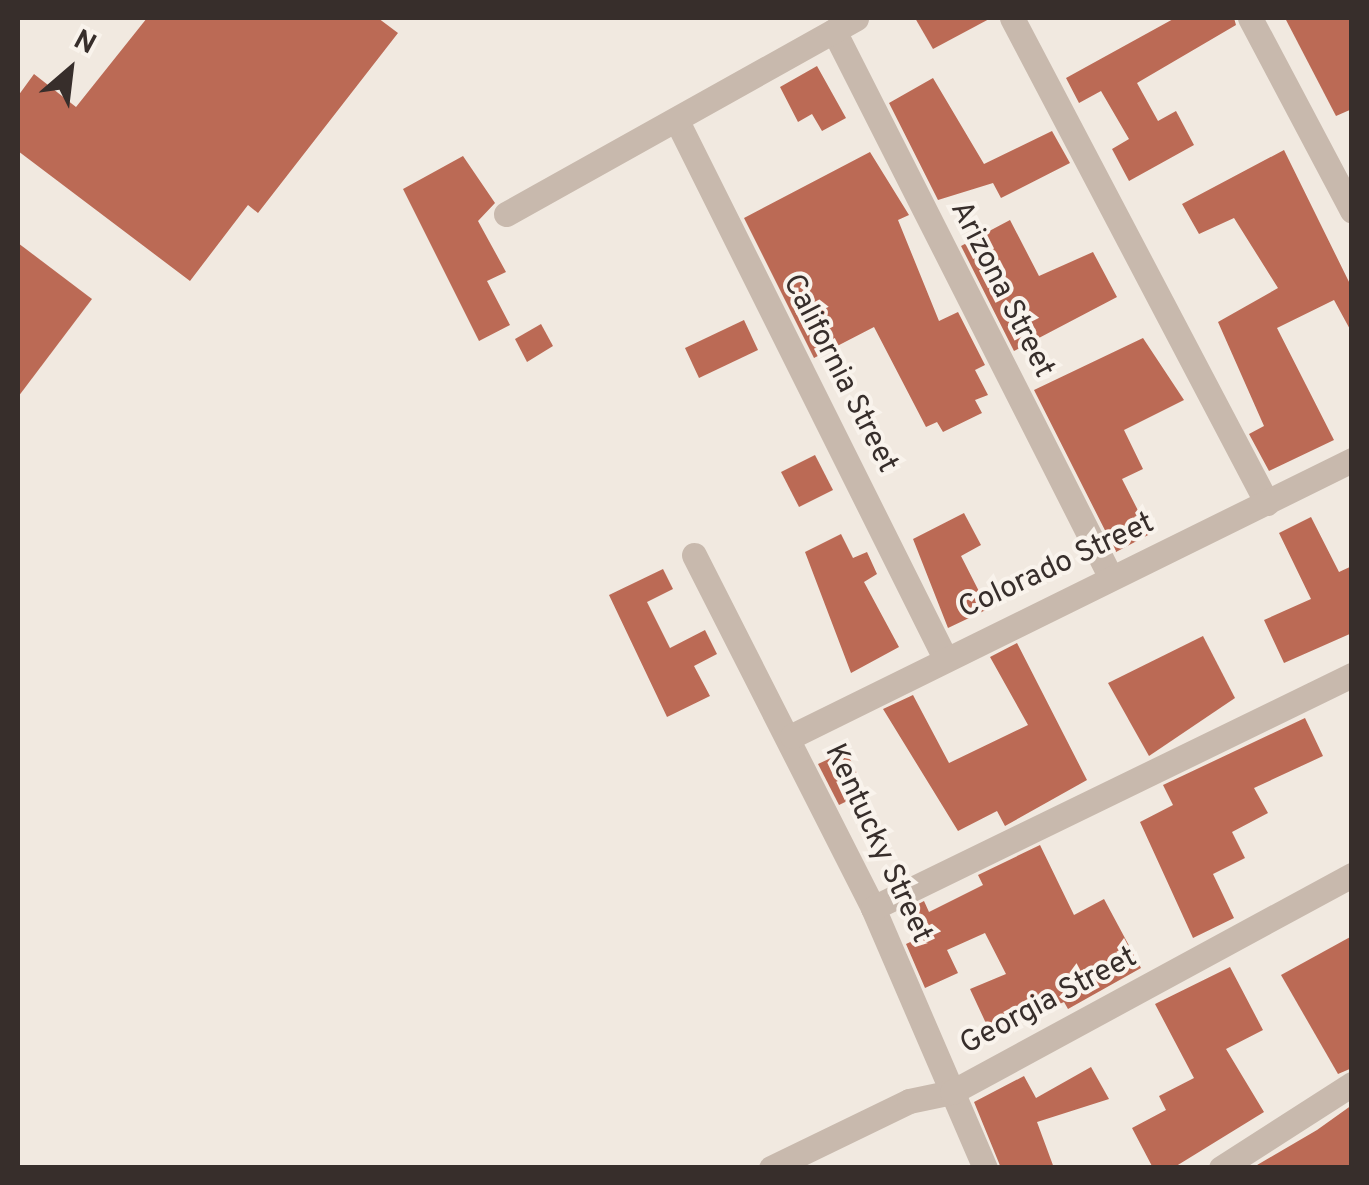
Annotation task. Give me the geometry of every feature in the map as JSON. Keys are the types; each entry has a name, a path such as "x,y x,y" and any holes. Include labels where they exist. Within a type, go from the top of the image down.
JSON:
{"street":[{"path":"506,214 856,18"},
{"path":"1012,18 1268,504"},
{"path":"1250,18 1352,212"},
{"name":"Arizona Street","path":"834,31 1111,578"},
{"name":"California Street","path":"676,121 944,656"},
{"name":"Colorado Street","path":"792,736 944,656 1268,504 1352,460"},
{"name":"Kentucky Street","path":"694,554 792,736 874,908 985,1168"},
{"path":"874,908 1352,675"},
{"name":"Georgia Street","path":"770,1168 909,1101 952,1092 1352,875"},
{"path":"1221,1168 1352,1084"}],"building":[{"path":"147,18 378,18 398,33 258,213 248,205 190,281 18,151 18,96 34,74 76,107"},
{"path":"915,18 991,18 933,49"},
{"path":"1175,18 1234,18 1236,25 1137,83 1158,121 1176,111 1194,145 1129,181 1112,149 1129,139 1101,91 1079,103 1066,78"},
{"path":"1285,18 1352,18 1352,109 1336,116"},
{"path":"817,66 846,118 822,131 812,114 798,122 780,87"},
{"path":"933,78 984,164 1052,131 1070,163 1001,198 993,183 938,200 889,103"},
{"path":"1284,150 1352,288 1352,333 1334,300 1277,328 1334,440 1269,471 1249,434 1264,426 1218,322 1278,288 1234,218 1199,234 1182,204"},
{"path":"870,152 909,215 898,220 939,321 958,312 985,365 975,370 988,395 975,400 982,413 943,432 937,422 926,427 874,327 814,358 744,218"},
{"path":"463,156 495,203 478,221 506,272 487,281 510,325 479,341 403,189"},
{"path":"1010,220 1039,276 1093,252 1117,297 1014,351 961,246"},
{"path":"18,243 92,299 18,397"},
{"path":"744,320 758,350 699,378 685,348"},
{"path":"541,324 553,346 527,362 515,339"},
{"path":"1143,338 1184,400 1124,430 1143,469 1122,479 1150,534 1116,552 1034,390"},
{"path":"815,455 833,490 799,507 781,472"},
{"path":"964,513 981,545 961,556 988,609 948,628 913,539"},
{"path":"1311,517 1339,572 1352,566 1352,633 1284,663 1264,620 1311,599 1279,533"},
{"path":"841,534 853,558 867,552 877,574 864,582 899,647 851,673 805,552"},
{"path":"663,569 673,589 647,602 670,648 705,630 717,654 694,666 710,696 667,717 609,595"},
{"path":"1203,636 1235,698 1149,756 1108,683"},
{"path":"1017,643 1087,780 1005,826 997,811 958,831 883,709 913,695 949,763 1028,725 990,657"},
{"path":"1305,718 1323,756 1254,788 1268,813 1232,832 1245,858 1213,874 1234,918 1193,938 1140,822 1173,805 1163,785"},
{"path":"846,751 866,792 839,805 818,764"},
{"path":"1040,845 1074,915 1104,899 1141,968 1068,1009 1064,1002 991,1034 970,989 1006,974 985,933 947,950 958,973 925,988 906,944 919,938 907,910 924,901 929,912 983,885 978,875"},
{"path":"1352,936 1352,1068 1338,1074 1281,975"},
{"path":"1230,967 1263,1030 1226,1049 1264,1112 1173,1168 1153,1168 1132,1128 1166,1110 1159,1096 1194,1078 1155,1004"},
{"path":"1091,1067 1109,1099 1037,1122 1054,1168 1001,1168 974,1102 1024,1076 1036,1098"},
{"path":"1352,1105 1352,1168 1252,1168 1317,1130"}]}
